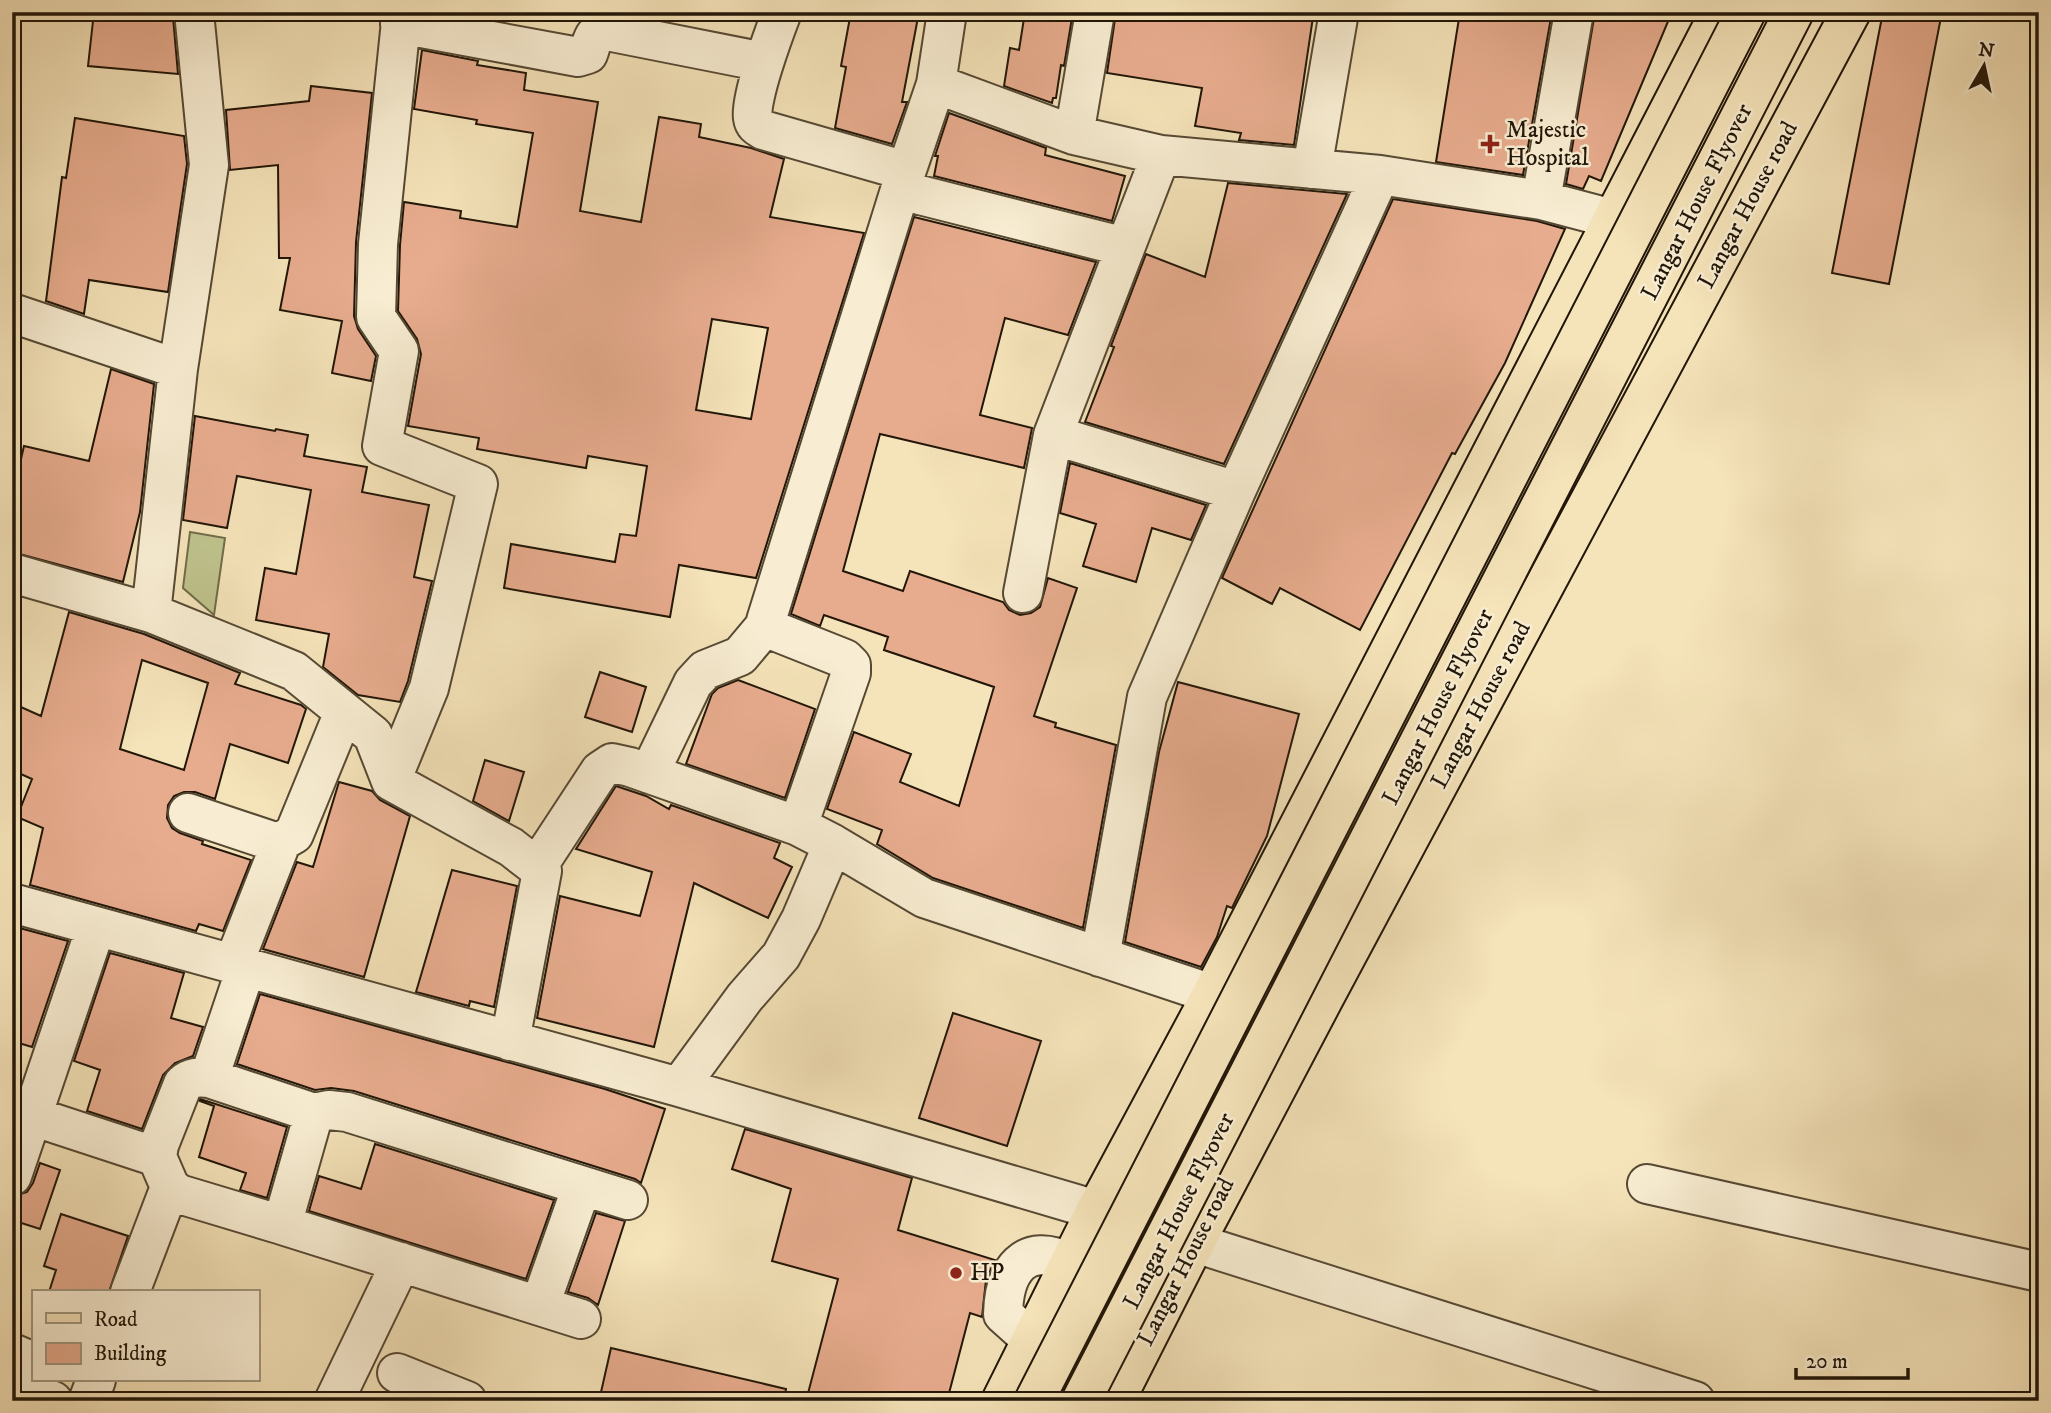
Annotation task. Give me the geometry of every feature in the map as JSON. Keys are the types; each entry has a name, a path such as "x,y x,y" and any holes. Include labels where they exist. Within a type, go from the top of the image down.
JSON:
{"main road":[{"path":"1002,1401 1096,1210 1233,954 1720,12"},
{"name":"Langar House Flyover","path":"1034,1401 1746,12"},
{"name":"Langar House Flyover","path":"1081,1401 1794,12"},
{"name":"Langar House road","path":"1115,1401 1195,1243 1851,12"},
{"path":"1233,954 1324,1000"}],"street":[{"path":"151,613 178,369 209,166 194,12"},
{"path":"782,12 764,62 752,114 756,126 821,148 903,181 1125,247"},
{"path":"649,774 693,683 705,670 740,656 766,625 903,181 936,84 947,12"},
{"path":"1074,135 1096,12"},
{"path":"1312,169 1339,12"},
{"path":"1541,200 1574,12"},
{"path":"391,781 429,688 478,484 382,446 399,351 376,317 378,244 401,18 578,57 588,54 595,35 600,31 607,31 764,62"},
{"path":"936,84 1074,135 1161,155 1380,175 1541,200 1613,219"},
{"path":"1023,593 1053,435 1161,155"},
{"path":"1100,957 1147,697 1236,491 1380,175"},
{"path":"12,313 178,369"},
{"path":"1053,435 1236,491"},
{"path":"12,573 151,613 294,671 373,735 391,781 511,847 537,867 542,872 510,1041"},
{"path":"766,625 772,631 845,659 851,665 851,673 798,826"},
{"path":"209,1078 239,967 281,845 295,834 344,712"},
{"path":"537,867 605,766 619,763 798,826 834,844 924,898 1212,994"},
{"path":"188,813 281,845"},
{"path":"679,1087 745,997 781,956 801,919 834,844"},
{"path":"12,903 679,1087 1096,1210"},
{"path":"12,1176 23,1130 96,927"},
{"path":"131,1290 163,1172 159,1145 183,1084 188,1079 197,1077 209,1078 314,1113 330,1110 347,1112 628,1200"},
{"path":"282,1225 314,1113"},
{"path":"23,1130 163,1172 179,1194 581,1319"},
{"path":"1647,1184 2039,1272"},
{"path":"540,1306 582,1186"},
{"path":"1195,1243 1695,1401"},
{"path":"334,1401 401,1262"},
{"path":"23,1353 18,1373 19,1382 28,1391 53,1401"},
{"path":"397,1373 467,1401"},
{"path":"88,1401 95,1382"}],"green space":[{"path":"190,532 225,538 214,615 183,588"}],"building":[{"path":"94,12 173,17 178,74 88,66"},
{"path":"851,12 919,12 902,102 907,102 892,144 835,128 846,67 841,66"},
{"path":"1025,12 1073,12 1064,66 1061,65 1056,98 1053,98 1052,103 1004,86 1010,48 1019,50"},
{"path":"1116,12 1284,12 1313,17 1294,145 1239,140 1241,133 1195,126 1202,88 1107,73"},
{"path":"1460,12 1552,12 1523,175 1436,162"},
{"path":"1595,12 1672,12 1601,181 1589,176 1583,189 1566,184"},
{"path":"1883,12 1942,12 1889,284 1832,273"},
{"path":"422,50 478,61 477,65 526,73 524,90 598,102 580,211 641,222 659,117 701,124 699,137 751,148 784,159 770,217 864,233 756,578 679,565 670,617 504,588 511,544 615,562 620,534 636,536 647,466 588,456 586,468 477,449 479,438 408,426 421,354 417,339 398,311 404,202 461,211 460,218 517,227 533,133 476,124 477,120 414,109","holes":["712,319 768,328 751,419 696,410"]},
{"path":"311,86 372,93 356,242 354,316 358,329 376,356 371,381 332,373 342,321 280,310 290,258 279,258 278,165 230,170 226,110 309,101"},
{"path":"949,113 1046,148 1045,155 1125,176 1112,221 934,176 938,156 935,156"},
{"path":"75,118 184,136 187,164 168,292 89,280 84,314 46,301 62,177 66,178"},
{"path":"1228,183 1347,194 1224,464 1085,422 1146,254 1205,277"},
{"path":"1393,199 1537,221 1565,229 1505,363 1455,454 1452,453 1360,630 1280,588 1272,604 1222,578"},
{"path":"914,217 1096,262 1068,335 1005,318 980,415 1032,428 1024,468 880,434 843,571 903,591 910,571 1003,602 1009,610 1020,615 1031,613 1040,607 1048,578 1077,588 1034,716 1056,723 1055,727 1116,745 1083,928 933,878 877,844 882,830 827,809 854,732 911,754 900,782 959,806 994,687 884,650 888,637 824,615 820,626 791,614"},
{"path":"111,369 154,384 140,512 123,582 12,552 12,498 24,446 89,461"},
{"path":"195,416 308,435 304,456 367,467 362,492 429,505 414,577 432,581 408,681 400,702 358,695 323,667 329,634 256,620 265,568 296,574 311,490 237,476 227,528 183,520"},
{"path":"1070,463 1206,505 1191,540 1152,528 1136,582 1083,566 1096,524 1060,513"},
{"path":"69,612 144,634 240,673 235,684 301,705 306,709 288,763 230,744 215,799 195,792 184,792 174,796 168,805 167,818 172,828 203,841 202,844 251,860 223,931 199,924 196,931 30,885 43,828 17,817 32,779 12,770 12,703 41,716","holes":["142,660 208,683 184,770 120,749"]},
{"path":"600,672 646,687 632,732 585,717"},
{"path":"738,680 815,709 785,798 686,764 712,694 718,688"},
{"path":"1178,682 1299,714 1267,836 1232,908 1227,906 1217,937 1201,967 1125,942 1159,752"},
{"path":"485,760 524,772 509,821 473,801"},
{"path":"339,782 372,791 380,800 410,816 364,977 263,949 297,862 313,867"},
{"path":"616,786 646,796 669,809 671,805 780,843 774,858 792,867 768,918 694,883 654,1047 537,1018 560,896 640,916 652,872 576,849"},
{"path":"452,870 517,886 494,1007 470,1001 469,1006 416,992"},
{"path":"12,926 68,941 32,1047 12,1041"},
{"path":"110,953 184,973 171,1018 203,1027 193,1056 175,1063 163,1075 142,1129 87,1111 100,1070 74,1061"},
{"path":"260,994 605,1089 665,1109 641,1183 354,1091 331,1088 315,1090 237,1064"},
{"path":"953,1013 1041,1041 1007,1146 919,1118"},
{"path":"200,1099 287,1127 267,1198 240,1190 246,1173 199,1157 214,1106"},
{"path":"745,1129 912,1178 898,1230 995,1260 986,1280 982,1317 970,1313 947,1401 806,1401 838,1279 772,1261 791,1189 732,1169"},
{"path":"375,1144 554,1200 526,1279 309,1211 319,1176 361,1189"},
{"path":"40,1163 60,1170 40,1229 12,1220 12,1197 27,1192"},
{"path":"596,1213 625,1221 598,1305 588,1298 568,1292"},
{"path":"61,1214 128,1236 110,1290 50,1290 56,1270 44,1266"},
{"path":"611,1348 786,1389 784,1401 599,1401"}],"place":[{"name":"Majestic Hospital","path":"1490,144"},
{"name":"HP","path":"956,1273"}]}
